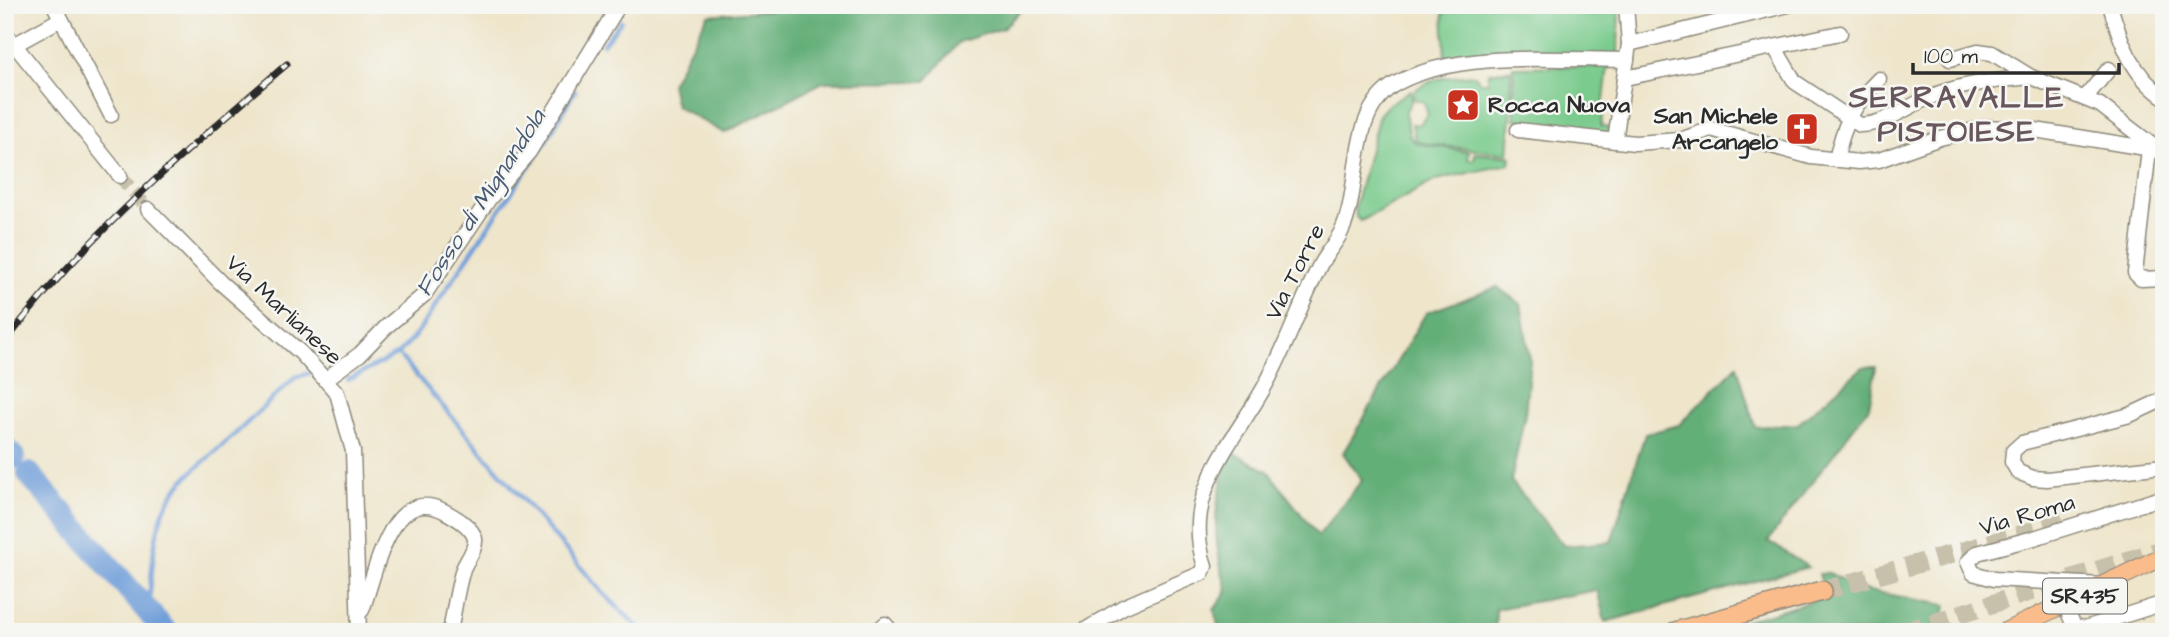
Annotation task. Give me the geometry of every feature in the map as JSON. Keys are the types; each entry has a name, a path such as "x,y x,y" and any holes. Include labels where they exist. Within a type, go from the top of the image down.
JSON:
{"highway":[{"path":"1675,632 1822,591"}],"main road":[{"name":"SR435","path":"2005,632 2164,556"}],"street":[{"path":"54,5 111,115"},
{"path":"326,379 360,354 387,326 424,295 489,199 529,152 619,5"},
{"path":"1615,141 1629,44 1626,5"},
{"path":"1629,44 1788,5"},
{"path":"2110,5 2120,41 2134,67 2164,97"},
{"path":"61,19 8,41 120,176"},
{"path":"1625,78 1840,33"},
{"path":"1775,48 1795,82 1858,125 1872,124 1931,96 2004,79 2031,77"},
{"path":"1950,59 1978,51 1992,53 2031,77 2085,98 2110,113 2157,150"},
{"name":"Via Torre","path":"1083,632 1123,607 1202,573 1205,566 1197,543 1198,530 1204,497 1215,464 1267,382 1321,264 1340,235 1363,131 1380,97 1396,83 1455,65 1504,61 1627,61"},
{"path":"2085,98 2109,69"},
{"path":"1836,160 1848,119 1862,96 1879,79"},
{"path":"1518,130 1615,141 1671,141 1685,139 1707,130 1716,130 1811,157 1836,160 1874,161 1940,138 1987,127 2048,132 2157,150"},
{"path":"2157,150 2134,267 2137,278 2164,278"},
{"name":"Via Marlianese","path":"148,209 222,283 301,353 337,393 353,451 359,632"},
{"name":"Via Roma","path":"2164,399 2130,415 2022,443 2013,451 2012,462 2018,472 2041,479 2164,466"},
{"name":"Via Roma","path":"2108,585 1994,579 1973,573 1968,562 1977,553 2164,497"},
{"path":"360,615 392,529 400,516 419,505 433,506 468,527 474,537 474,549 464,568 450,632"},
{"path":"2065,605 2074,626 2085,628 2164,603"}],"green space":[{"path":"773,5 1026,5 1003,28 959,42 926,81 823,82 724,133 676,106 671,84 708,15 771,10"},
{"path":"1443,5 1619,5 1618,54 1445,61"},
{"path":"1608,66 1601,126 1611,128 1610,134 1521,124 1521,120 1515,119 1513,67"},
{"path":"1510,70 1512,100 1508,154 1421,143 1415,139 1412,124 1419,125 1428,114 1424,102 1413,99 1414,91 1428,82 1451,77 1475,75 1479,82 1488,82 1489,73"},
{"path":"1411,90 1411,102 1405,112 1410,137 1416,143 1469,152 1468,159 1474,160 1475,153 1511,157 1510,164 1436,180 1361,221 1356,217 1355,206 1379,115 1389,104"},
{"path":"1497,287 1521,304 1530,359 1525,414 1511,481 1564,546 1611,542 1645,434 1679,425 1737,366 1755,427 1798,424 1863,367 1876,367 1869,407 1768,541 1808,567 1605,622 1597,590 1496,609 1495,632 1220,632 1214,610 1227,591 1216,537 1217,505 1232,452 1268,471 1318,536 1362,480 1343,453 1426,313"},
{"path":"1829,573 1859,589 1946,605 1942,632 1708,632 1826,597 1819,574"}],"waterway":[{"name":"Fosso di Mignandola","path":"603,44 621,21"},
{"name":"Fosso di Mignandola","path":"348,380 398,354 415,336 544,144 575,91"},
{"path":"398,354 604,594 643,632"},
{"name":"Fosso di Mignandola","path":"150,613 155,543 160,522 174,492 198,466 296,377 310,373"},
{"path":"5,449 13,457"},
{"path":"29,474 166,632"}],"tunnel":[{"path":"120,176 148,209"},
{"path":"1822,591 2068,521"},
{"path":"1904,632 2164,549"}],"railway":[{"path":"5,342 36,303 103,230 175,162 287,64"}],"place":[{"name":"Rocca Nuova","path":"1463,105"},
{"name":"San Michele Arcangelo","path":"1802,129"}],"district":[{"name":"SERRAVALLE PISTOIESE","path":"1957,115"}]}
